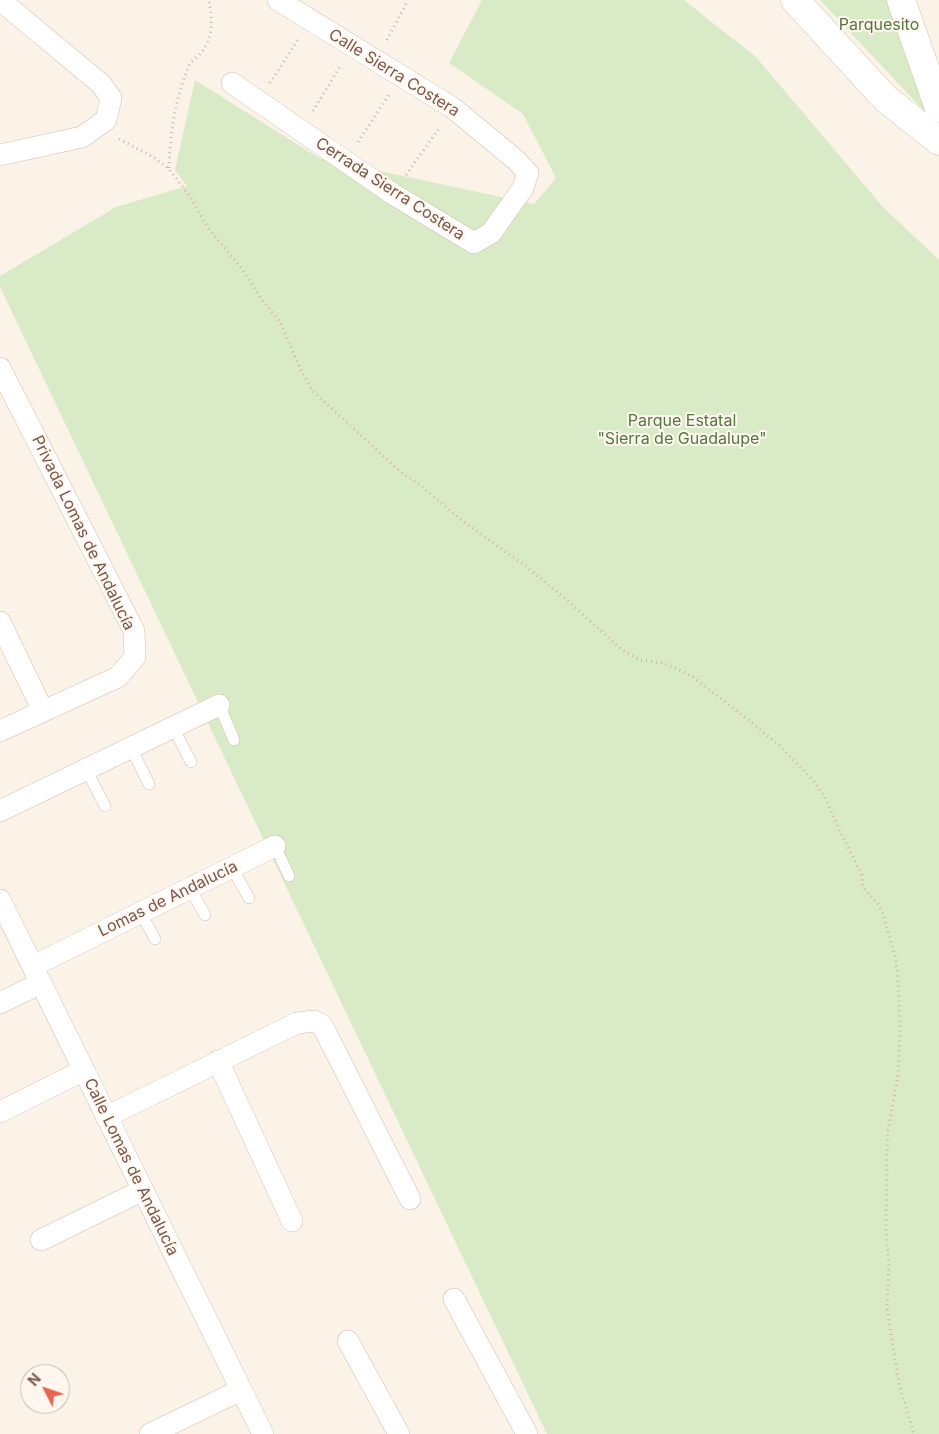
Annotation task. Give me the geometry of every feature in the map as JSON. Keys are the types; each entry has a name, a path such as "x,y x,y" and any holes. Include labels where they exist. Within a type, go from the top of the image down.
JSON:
{"street":[{"path":"0,0 101,84 111,98 100,124 82,137 0,155"},
{"name":"Calle Sierra Costera","path":"278,0 453,108 517,161 528,173"},
{"path":"795,0 885,98 939,141"},
{"path":"901,0 939,108"},
{"name":"Cerrada Sierra Costera","path":"232,83 392,194 474,243 491,233 523,188 528,173"},
{"name":"Privada Lomas de Andalucía","path":"0,368 134,632 135,657 118,677 0,731"},
{"path":"0,622 43,711"},
{"path":"0,810 220,705"},
{"name":"Lomas de Andalucía","path":"0,1003 37,975 141,913 274,846"},
{"name":"Calle Lomas de Andalucía","path":"0,900 263,1434"},
{"path":"106,1116 297,1022 314,1021 322,1025 410,1199"},
{"path":"218,1061 292,1221"},
{"path":"0,1112 84,1070"},
{"path":"41,1240 142,1190"},
{"path":"454,1298 527,1434"},
{"path":"348,1341 398,1434"},
{"path":"150,1434 241,1390"}],"lane":[{"path":"220,705 234,740"},
{"path":"173,727 191,762"},
{"path":"131,748 149,784"},
{"path":"86,769 105,806"},
{"name":"Lomas de Andalucía","path":"274,846 289,876"},
{"path":"232,868 249,898"},
{"path":"190,888 205,914"},
{"path":"141,913 155,939"}],"path":[{"path":"169,169 170,138 178,96 190,63 200,54 212,32 210,0"},
{"path":"376,60 408,0"},
{"path":"259,101 310,20"},
{"path":"301,130 352,46"},
{"path":"346,162 401,76"},
{"path":"392,194 453,108"},
{"path":"100,124 124,142 169,169 189,195 208,228 242,269 260,297 280,322 298,365 312,390 402,473 420,485 460,519 523,564 568,601 622,650 640,660 663,663 693,677 746,718 780,746 813,780 825,797 862,876 863,887 878,904 883,914 895,956 898,978 900,1031 898,1076 888,1130 887,1151 886,1231 889,1253 887,1309 899,1384 914,1434"}],"green space":[{"name":"Parque Estatal \"Sierra de Guadalupe\"","path":"482,0 684,0 756,57 883,207 939,260 939,1434 547,1434 0,287 0,276 116,207 187,186 175,170 195,80 319,158 534,204 556,178 523,114 449,63"},
{"name":"Parquesito","path":"820,0 897,0 939,127"}]}
